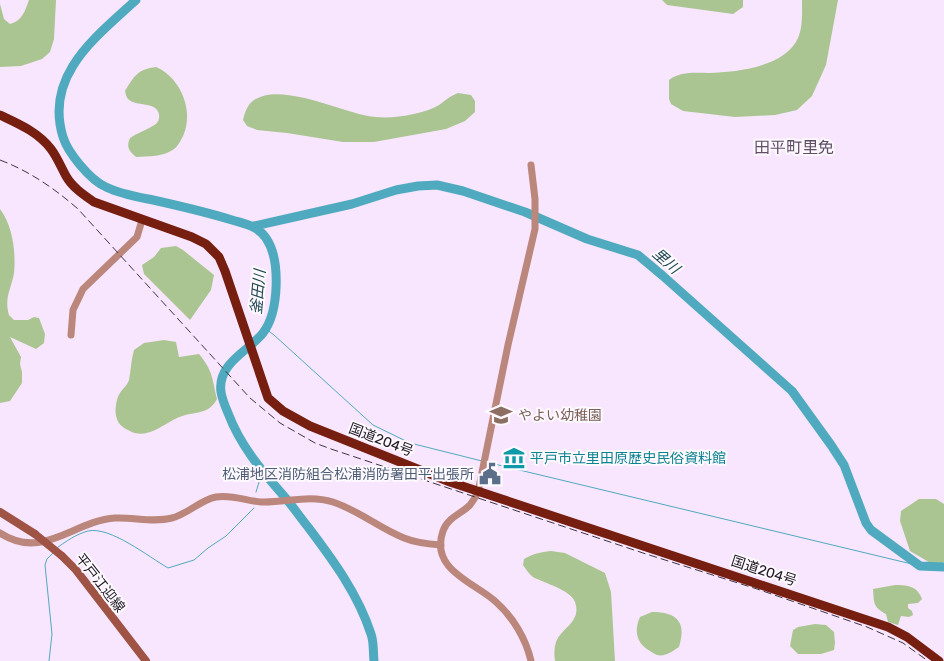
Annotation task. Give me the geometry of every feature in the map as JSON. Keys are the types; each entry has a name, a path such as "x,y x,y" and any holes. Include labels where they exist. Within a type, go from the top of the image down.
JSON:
{"highway":[{"name":"国道204号","path":"0,115 26,127 42,139 52,149 67,178 94,202 192,237 213,250 219,257 225,271 254,362 268,398 283,412 339,439 478,492 888,627 907,637 939,661"}],"main road":[{"name":"平戸江迎線","path":"0,512 35,534 76,570 146,661"}],"street":[{"path":"531,165 535,199 535,228 508,345 478,492 470,505 447,524 443,530 441,545 447,563 458,576 497,602 510,617 528,648 531,661"},
{"path":"71,335 73,310 83,289 137,237 142,220"},
{"path":"0,533 18,541 45,542 101,520 172,518 218,496 260,502 309,497 347,507 403,538 420,543 441,545"}],"green space":[{"path":"29,0 56,0 54,39 50,52 42,59 21,66 0,67 0,4 4,19 10,24 20,18"},
{"path":"662,0 743,0 743,7 733,14 667,5"},
{"path":"802,0 838,0 826,65 812,96 797,110 775,115 735,117 683,111 671,104 669,99 669,80 678,75 746,69 772,62 783,56 792,48 800,34"},
{"path":"156,67 173,80 184,98 187,109 185,130 178,145 170,152 156,156 136,157 129,149 130,138 155,125 159,114 154,107 128,99 125,91 137,74 145,69"},
{"path":"458,93 471,95 475,101 475,112 465,121 446,129 374,142 343,142 257,130 247,126 243,120 252,102 266,95 297,96 362,115 391,117 425,111"},
{"path":"0,209 11,231 14,248 14,273 8,299 9,315 14,320 39,318 45,334 44,343 36,349 10,337 21,357 22,383 10,401 0,403"},
{"path":"176,246 214,275 211,290 190,320 144,274 142,265 154,257 161,248"},
{"path":"164,340 176,342 179,357 199,354 210,370 217,399 213,405 204,411 177,418 154,431 141,434 135,433 123,427 118,421 116,416 117,399 129,380 134,350 144,343"},
{"path":"919,499 936,499 944,504 944,562 942,565 934,565 910,551 900,521 901,511"},
{"path":"551,551 565,553 605,573 611,592 615,661 555,661 556,642 576,615 575,602 563,590 533,577 523,565 524,559 527,557"},
{"path":"895,585 912,587 918,591 922,599 918,603 908,604 908,608 912,611 913,615 909,617 901,616 898,625 888,622 886,614 875,604 873,594 873,589"},
{"path":"652,612 661,612 674,616 681,625 682,631 679,647 672,652 657,655 645,648 639,640 637,627 640,617"},
{"path":"815,624 826,625 834,632 834,650 821,654 798,654 790,646 793,630 798,627"}],"waterway":[{"name":"釜田川","path":"136,0 90,43 77,59 67,76 61,95 59,115 63,137 80,165 93,178 106,187 246,224 255,228 266,238 271,248 276,272 275,300 272,312 263,333 235,358 224,373 221,382 222,397 233,425 259,467 317,539 352,591 371,634 374,661"},
{"name":"里川","path":"254,226 352,204 396,190 437,185 463,191 525,212 587,239 638,255 792,391 844,465 866,523 871,530 920,566 944,567"},
{"path":"266,329 373,425 410,443 482,461"},
{"path":"486,462 920,566"},
{"path":"256,492 260,479 264,474"},
{"path":"57,548 80,534 88,531 97,531 118,538 168,568 194,560 226,536 254,508"},
{"path":"49,661 52,634 45,565 47,559 53,553"}],"railway":[{"path":"0,160 21,169 41,181 78,209 250,398 280,423 315,443 867,627 903,643 928,661"}],"place":[{"name":"やよい幼稚園","path":"501,415"},
{"name":"平戸市立里田原歴史民俗資料館","path":"514,458"},
{"name":"松浦地区消防組合松浦消防署田平出張所","path":"490,474"}],"district":[{"name":"田平町里免","path":"794,147"}]}
